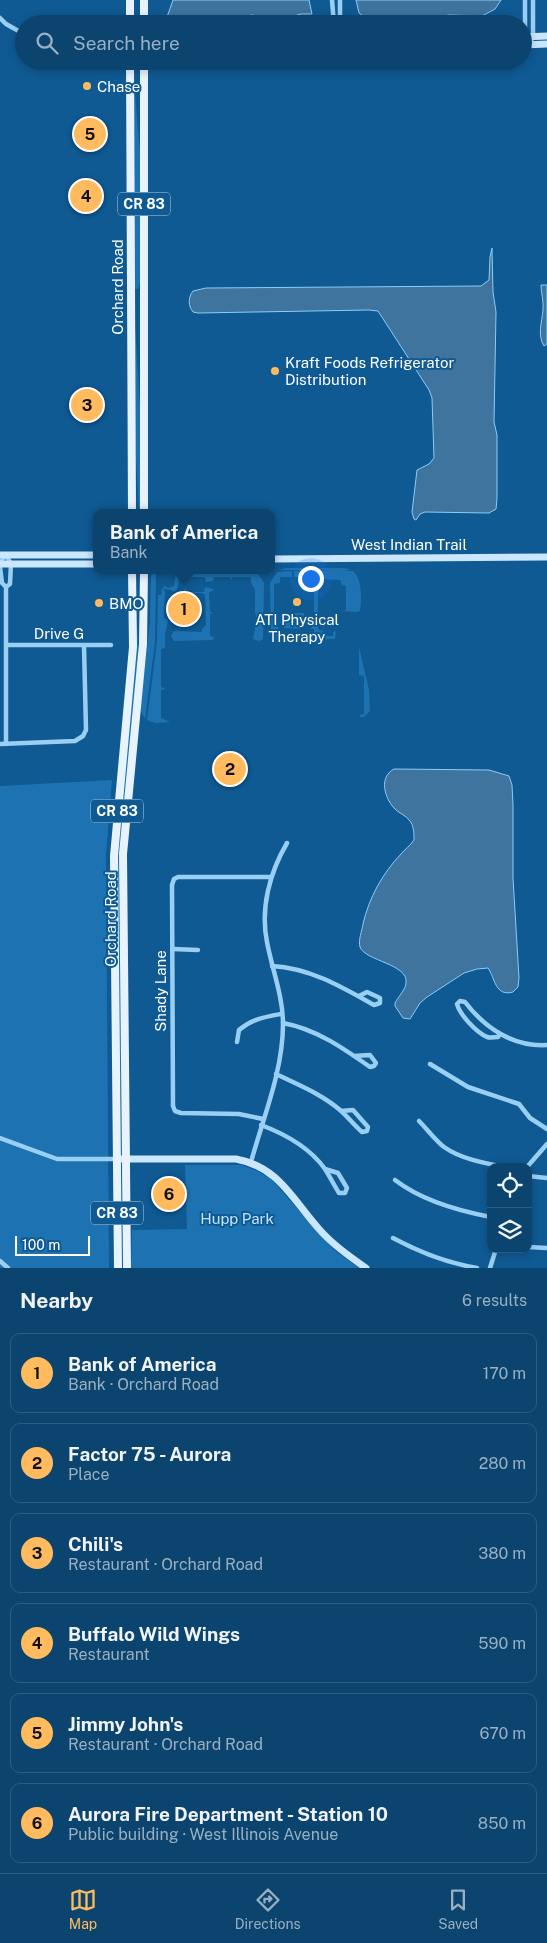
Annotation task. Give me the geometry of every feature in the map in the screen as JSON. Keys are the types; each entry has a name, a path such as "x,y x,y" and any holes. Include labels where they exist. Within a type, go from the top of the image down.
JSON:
{"main road":[{"path":"130,0 130,15"},
{"path":"144,0 144,15"},
{"name":"Orchard Road","path":"130,70 132,509"},
{"name":"Orchard Road","path":"144,70 144,509"},
{"name":"Orchard Road","path":"118,1268 114,856 133,647 132,574"},
{"name":"Orchard Road","path":"127,1268 123,854 143,644 144,574"}],"street":[{"path":"332,0 333,15"},
{"path":"340,0 340,15"},
{"path":"525,0 525,15"},
{"path":"533,0 533,37 547,36"},
{"path":"0,18 15,28"},
{"path":"532,45 547,44"},
{"path":"3,555 93,555"},
{"path":"3,555 11,564 10,584 6,587 3,636 6,645 6,744"},
{"path":"3,555 0,565 2,583 6,587"},
{"name":"West Indian Trail","path":"275,559 547,557"},
{"path":"0,565 93,564"},
{"name":"Drive G","path":"6,645 111,645"},
{"path":"0,744 75,741 83,736 86,730 84,646"},
{"path":"251,1162 276,1074 283,1023 278,986 266,940 265,920 266,899 271,877 287,843"},
{"name":"Shady Lane","path":"263,1119 239,1114 181,1113 175,1111 173,1106 172,885 174,879 178,877 271,877"},
{"path":"173,949 198,950"},
{"path":"272,966 291,967 337,984 359,996"},
{"path":"500,1034 498,1037 489,1038 482,1034 469,1022 457,1004 460,1001 465,1002 480,1020 500,1034 534,1046 547,1045"},
{"path":"237,1042 239,1030 247,1023 258,1018 281,1014"},
{"path":"283,1023 314,1032 354,1056"},
{"path":"430,1064 468,1087 519,1104 530,1118 547,1129"},
{"path":"276,1074 309,1089 341,1111 362,1132 367,1131 368,1127 356,1112 353,1110 341,1111"},
{"path":"419,1121 444,1147 464,1157 487,1164"},
{"path":"261,1125 278,1131 312,1154 325,1169 339,1193 345,1192 348,1188 338,1173 325,1169"},
{"path":"0,1138 57,1159 236,1159 251,1162 280,1180 326,1237 366,1268"},
{"path":"530,1163 547,1144"},
{"path":"532,1176 547,1178"},
{"path":"394,1180 408,1190 424,1195 445,1206 487,1216"},
{"path":"393,1238 423,1253 455,1264 477,1268"},
{"path":"532,1246 547,1248"},
{"path":"490,1268 495,1253"},
{"path":"0,1261 8,1268"}],"green space":[{"path":"133,72 140,152 141,279 138,289 134,289"},
{"path":"135,326 141,424 141,509 139,509 135,436"},
{"path":"286,568 344,568 351,570 342,571 353,571 356,574 360,584 361,595 360,611 357,612 342,611 346,610 346,586 342,585 340,580 323,579 318,583 318,629 324,632 325,636 333,636 333,632 336,631 335,639 288,641 285,636 288,634 314,634 314,629 311,629 314,622 314,582 312,577 294,577 294,571 337,570 279,570"},
{"path":"292,571 292,577 280,577 280,583 274,584 274,614 278,615 278,639 275,641 271,639 270,583 277,572"},
{"path":"156,574 155,642 145,719 140,709 150,623 151,576"},
{"path":"176,574 258,574 264,583 263,639 259,641 253,639 257,619 255,612 255,589 251,583 251,577 232,577 231,581 230,577 214,577 213,581 206,582 205,577 179,577 178,586 175,591 164,589 163,587 174,586"},
{"path":"162,587 165,592 164,618 168,620 165,648 161,649 161,687 166,689 161,690 161,718 170,722 155,723 147,720 157,642 158,595 161,595"},
{"path":"205,587 213,589 213,591 209,592 210,612 214,613 210,614 210,636 214,637 213,640 174,641 171,636 174,631 202,632 206,625 205,595 202,593 184,593 183,591 186,588 186,592 204,592"},
{"path":"135,590 138,639 137,679 123,818 121,1097 117,863"},
{"path":"284,613 304,613 304,625 306,626 301,629 284,628"},
{"path":"359,647 369,690 370,711 364,717 360,717 360,715 364,714 364,676 359,675"},
{"path":"112,780 106,856 109,1268 0,1268 0,786"},
{"name":"Hupp Park","path":"185,1165 241,1165 255,1170 272,1180 334,1250 359,1268 131,1268 132,1230 187,1229"}],"shaded area":[{"path":"173,0 309,0 312,14 298,15 168,15"},
{"path":"356,0 501,0 495,9 484,15 362,15 359,13"},
{"path":"492,248 493,292 496,312 494,422 497,435 497,499 496,509 489,513 425,512 420,514 416,520 414,519 412,512 417,470 429,464 434,458 432,398 429,390 378,311 198,313 191,310 189,304 193,291 206,288 481,286 489,280"},
{"path":"541,285 547,285 547,344 544,346 540,333 543,307"},
{"path":"394,769 489,770 509,776 512,785 513,805 513,878 519,978 518,987 513,992 502,992 496,986 488,968 477,969 464,973 427,997 420,1003 410,1019 403,1018 395,1003 406,985 405,977 401,971 370,956 360,947 360,938 366,914 377,887 394,862 414,840 411,823 394,808 386,793 386,777"}],"place":[{"name":"Chase","path":"87,86"},
{"name":"Jimmy John's","path":"90,134"},
{"name":"Buffalo Wild Wings","path":"86,196"},
{"name":"Kraft Foods Refrigerator Distribution","path":"275,371"},
{"name":"Chili's","path":"87,405"},
{"name":"ATI Physical Therapy","path":"297,602"},
{"name":"BMO","path":"99,603"},
{"name":"Bank of America","path":"184,609"},
{"name":"Factor 75 - Aurora","path":"230,769"},
{"name":"Aurora Fire Department - Station 10","path":"169,1194"}]}
